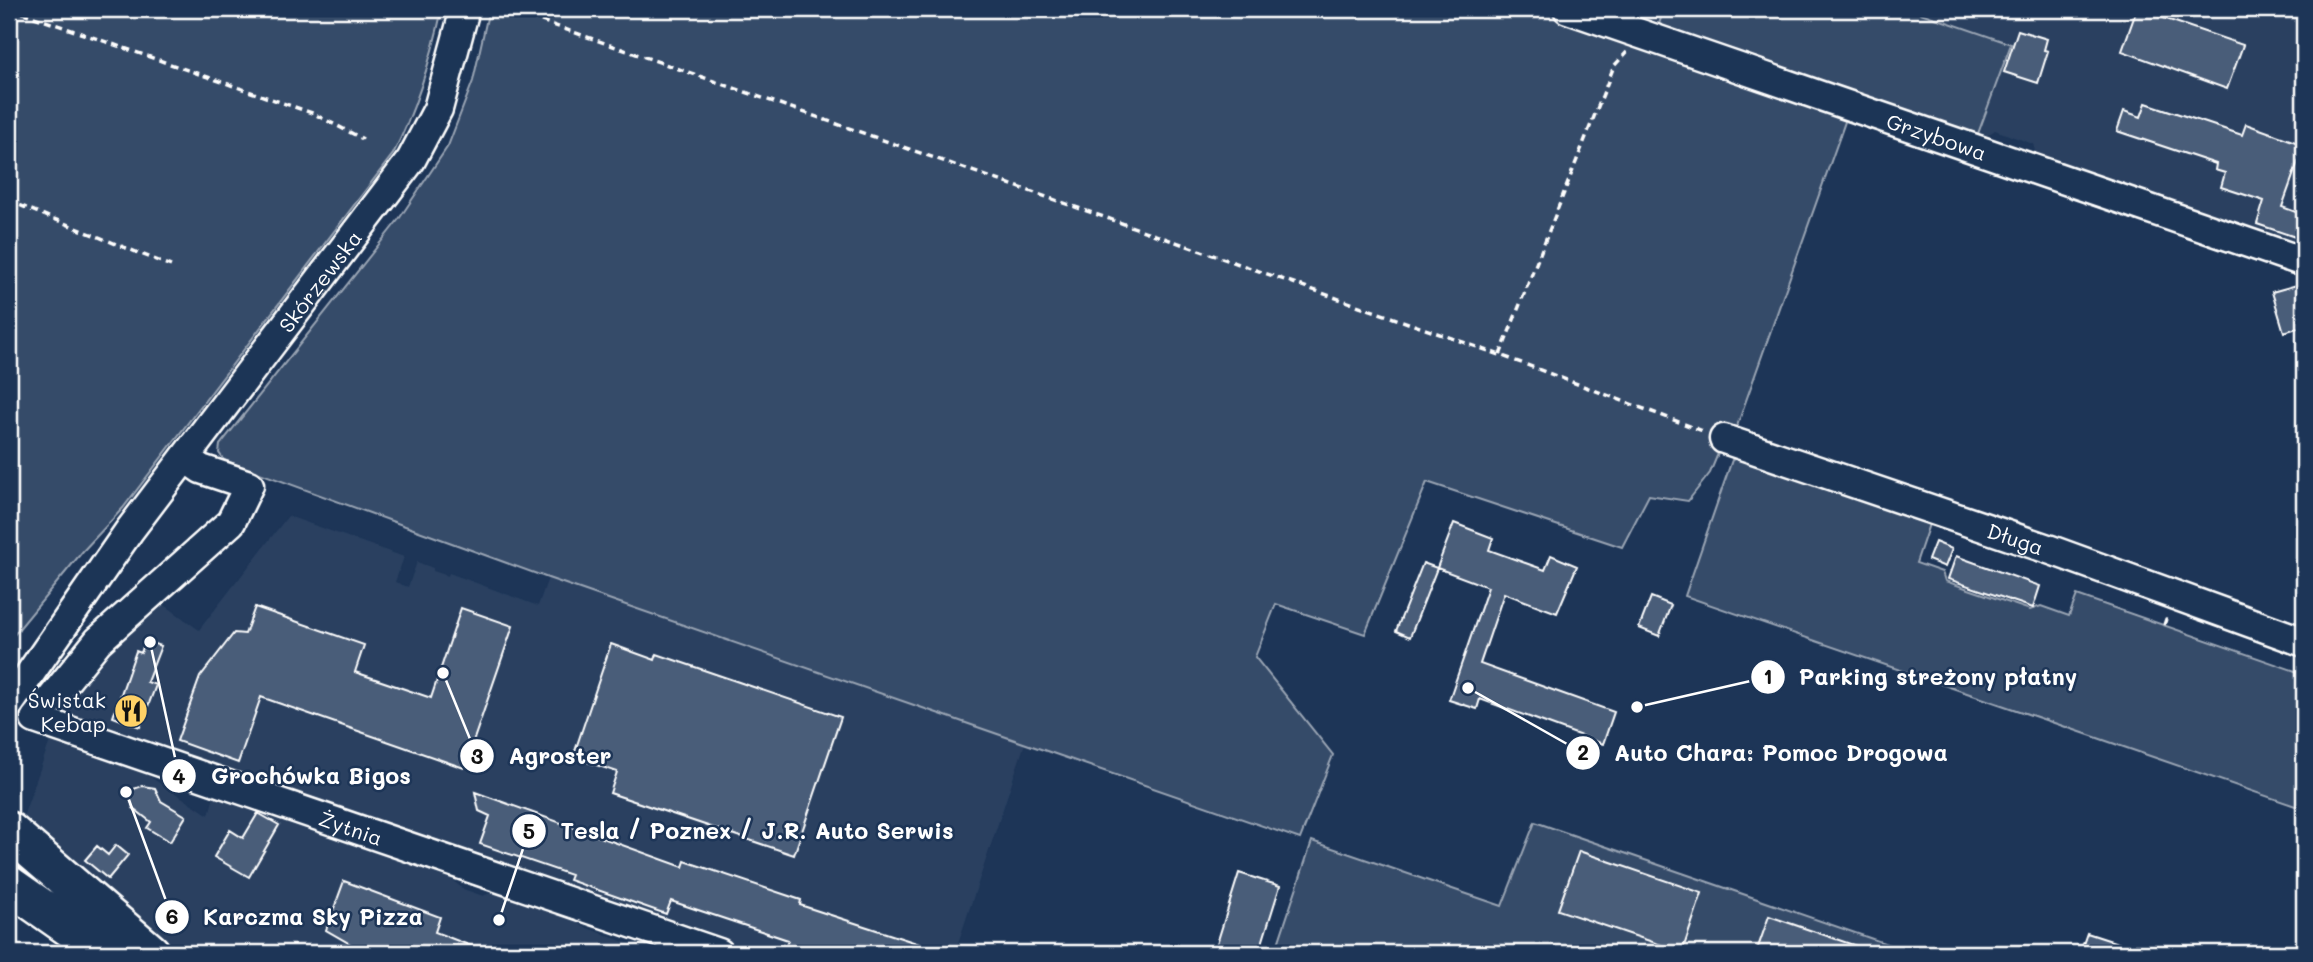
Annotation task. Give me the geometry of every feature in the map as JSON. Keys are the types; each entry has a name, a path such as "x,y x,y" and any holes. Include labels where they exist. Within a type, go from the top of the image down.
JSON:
{"main road":[{"path":"9,831 151,953"},
{"path":"22,894 106,953"}],"street":[{"name":"Skórzewska","path":"9,706 129,531 411,160 438,109 465,9"},
{"name":"Grzybowa","path":"1569,9 2304,262"},
{"name":"Długa","path":"1724,439 2051,550 2304,642"},
{"path":"36,719 98,641 236,514 249,485 201,469 185,458"},
{"name":"Skórzewska","path":"9,671 129,531"},
{"path":"2218,612 2227,635 2304,663"},
{"name":"Żytnia","path":"9,706 36,719 719,953"},
{"path":"22,894 85,953"}],"path":[{"path":"11,9 312,113 363,139"},
{"path":"507,9 1500,355 1724,439"},
{"path":"1500,355 1614,66 1626,55 1638,33"},
{"path":"9,201 172,266"},
{"path":"2173,629 2175,622"}],"shaded area":[{"path":"9,9 442,9 422,83 393,154 123,508 83,551 9,641"},
{"path":"489,9 1538,9 1847,116 1737,426 1724,439 1710,473 1688,501 1649,495 1622,547 1427,482 1365,634 1276,604 1255,657 1333,755 1300,839 548,578 224,460 219,453 220,445 399,219 448,146 473,81"},
{"path":"1596,9 1664,9 1657,30"},
{"path":"1664,9 1909,9 2011,44 1976,139 1657,30"},
{"path":"1909,9 2304,9 2304,253 2038,161 2033,144 1995,130 1982,139 1976,139 2011,44"},
{"path":"1741,456 1930,521 1916,563 1942,572 1945,581 2030,610 2041,606 2069,616 2077,595 2304,674 2304,809 1685,596 1732,460"},
{"path":"288,516 404,557 395,582 408,587 417,562 433,568 433,571 448,576 449,573 538,606 548,578 1025,743 956,949 968,953 738,953 77,726 66,719 62,703 97,655 158,600 199,630"},
{"path":"58,738 113,753 209,815 216,789 234,794 294,825 306,820 436,867 463,889 483,896 501,888 574,914 582,926 653,953 181,953 23,817 50,741"},
{"path":"1535,822 1913,953 1275,953 1312,841 1502,906"}],"building":[{"path":"2137,9 2243,45 2227,89 2122,51"},
{"path":"2018,30 2047,39 2044,50 2048,51 2038,83 2004,72"},
{"path":"2146,103 2242,135 2246,124 2304,145 2282,207 2304,215 2304,240 2257,224 2264,201 2221,187 2225,173 2215,170 2216,164 2117,131 2124,111 2141,117"},
{"path":"2304,283 2304,326 2284,332 2272,292"},
{"path":"1454,523 1493,538 1489,550 1545,570 1551,555 1577,566 1557,613 1504,593 1480,664 1614,712 1603,744 1480,699 1477,709 1449,700 1488,587 1437,568"},
{"path":"1935,542 1952,549 1945,567 1928,560"},
{"path":"1956,556 2040,586 2033,608 1948,579"},
{"path":"1423,563 1437,568 1410,637 1396,631"},
{"path":"1651,597 1671,605 1659,636 1639,628"},
{"path":"255,607 364,645 355,672 431,698 461,608 513,626 464,768 261,697 238,763 177,741 200,677 234,633 245,634"},
{"path":"145,641 161,646 147,682 156,685 140,727 113,717 136,651 141,653"},
{"path":"611,644 655,660 657,654 841,717 794,855 610,793 617,772 573,757"},
{"path":"142,786 155,788 161,801 186,816 170,842 147,828 151,822 133,808 128,791"},
{"path":"475,792 683,867 685,861 801,900 800,905 938,950 938,953 784,953 788,940 671,901 666,914 569,880 571,875 480,844 490,816 479,811"},
{"path":"258,813 279,825 249,877 214,857 230,830 243,838"},
{"path":"116,845 128,855 108,879 85,860 97,846 108,855"},
{"path":"1579,851 1702,893 1682,952 1558,910"},
{"path":"1239,873 1280,886 1259,953 1214,953"},
{"path":"344,881 440,917 435,932 489,953 366,953 326,930"},
{"path":"1769,916 1871,951 1756,953"},
{"path":"2087,933 2139,950 2138,953 2080,953"}],"place":[{"name":"Grochówka Bigos","path":"150,642"},
{"name":"Agroster","path":"443,673"},
{"name":"Auto Chara: Pomoc Drogowa","path":"1468,688"},
{"name":"Parking streżony płatny","path":"1637,707"},
{"name":"Świstak Kebap","path":"131,711"},
{"name":"Karczma Sky Pizza","path":"126,792"},
{"name":"Tesla / Poznex / J.R. Auto Serwis","path":"499,920"}]}
